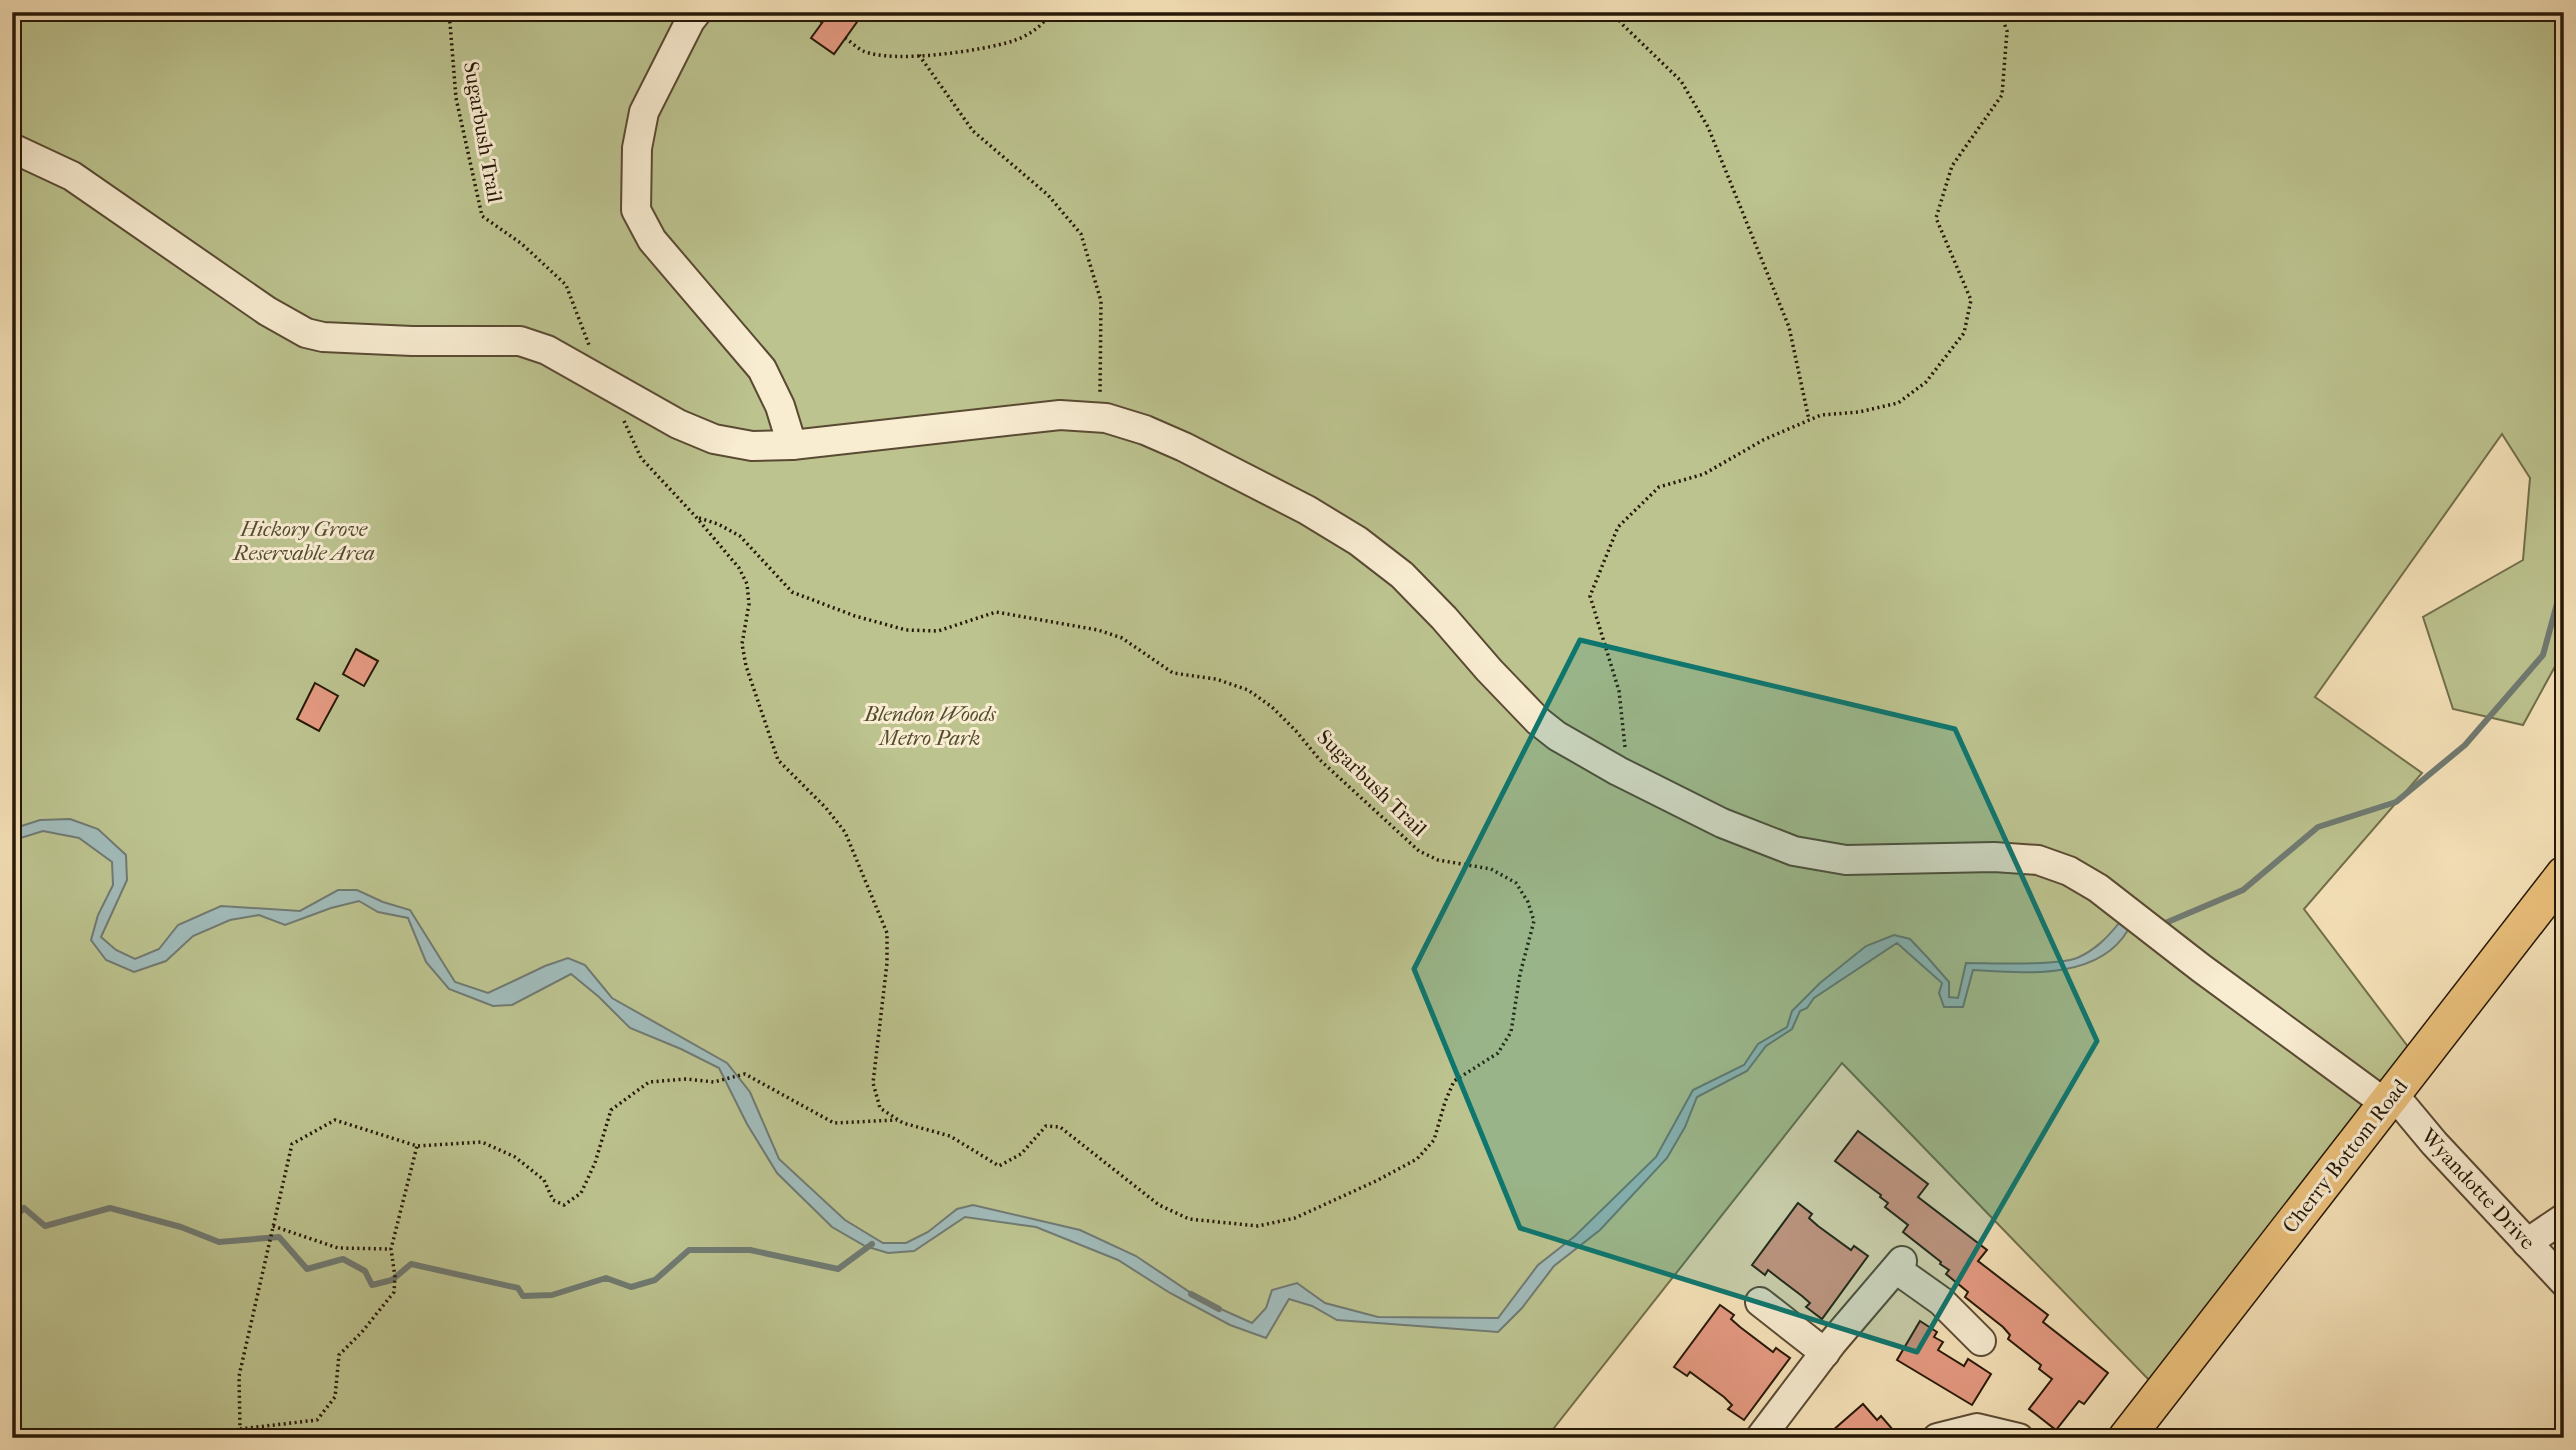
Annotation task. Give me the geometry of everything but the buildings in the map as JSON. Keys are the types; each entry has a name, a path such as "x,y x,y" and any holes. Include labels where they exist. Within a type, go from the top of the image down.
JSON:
{"main road":[{"name":"Cherry Bottom Road","path":"2126,1438 2390,1100 2560,888"}],"street":[{"path":"697,12 644,112 637,148 636,210 652,240 762,369 780,406 792,445"},
{"name":"Wyandotte Drive","path":"12,148 72,176 267,311 306,333 323,337 412,341 520,341 547,350 678,424 714,439 752,446 792,445 1060,415 1099,417 1145,430 1184,447 1307,510 1358,541 1402,575 1538,721 1557,736 1629,777 1751,836 1794,851 1846,860 1994,857 2038,860 2069,871 2098,888 2201,968 2390,1100 2564,1282"},
{"path":"2527,1243 2564,1218"},
{"path":"1760,1438 1825,1353 1899,1265 1941,1301 1981,1341"},
{"path":"1760,1302 1825,1353"},
{"path":"1937,1438 1977,1428 2019,1438"}],"path":[{"name":"Sugarbush Trail","path":"444,12 450,23 456,98 482,216 522,244 566,285 581,321 599,379"},
{"path":"807,12 822,22"},
{"path":"845,38 863,51 891,57 949,53 1014,41 1044,24 1051,12"},
{"path":"1612,12 1681,81 1708,127 1789,327 1809,420"},
{"path":"1629,777 1619,691 1590,596 1618,527 1659,487 1704,474 1763,440 1821,415 1859,412 1898,403 1926,382 1964,333 1971,300 1936,218 1952,166 2002,95 2007,31 2000,12"},
{"path":"919,55 973,131 1048,195 1081,234 1101,301 1099,417"},
{"name":"Sugarbush Trail","path":"622,417 641,458 696,517 739,568 747,583 749,604 742,644 746,666 778,760 826,808 845,832 887,933 887,963 873,1083 880,1108 899,1120 950,1136 999,1166 1021,1154 1046,1126 1060,1127 1159,1205 1189,1219 1258,1226 1295,1218 1418,1159 1434,1140 1454,1081 1498,1053 1511,1032 1520,974 1534,921 1528,902 1516,883 1491,869 1438,860 1419,850 1320,761 1272,707 1248,690 1216,679 1173,673 1122,638 1098,630 996,612 938,631 906,630 855,616 792,592 740,536 718,524 696,517"},
{"path":"240,1429 239,1377 292,1144 335,1120 417,1146 482,1142 515,1157 544,1180 553,1200 564,1205 581,1193 595,1163 611,1110 649,1082 686,1079 713,1082 745,1074 834,1122 899,1120"},
{"path":"231,1438 240,1429 317,1420 335,1397 339,1355 362,1332 394,1292 391,1249 417,1146"},
{"path":"273,1226 338,1248 391,1249"}],"highlighted area":[{"path":"1580,640 1955,729 2097,1041 1917,1352 1520,1228 1414,969"}],"green space":[{"name":"Blendon Woods Metro Park","path":"12,12 2564,12 2564,650 2523,725 2453,709 2423,617 2523,560 2530,478 2502,434 2315,697 2422,773 2304,909 2412,1052 2150,1381 1842,1063 1546,1438 12,1438"}],"water":[{"path":"70,819 98,829 126,855 127,880 101,937 116,950 135,959 159,949 178,925 221,906 300,911 338,890 357,890 410,910 455,982 488,993 568,958 585,965 612,998 727,1063 750,1092 779,1159 845,1220 883,1243 906,1243 928,1232 957,1209 973,1205 1080,1230 1136,1256 1203,1301 1252,1323 1266,1308 1272,1290 1297,1283 1325,1303 1378,1317 1498,1318 1538,1265 1575,1236 1656,1157 1693,1090 1744,1065 1758,1044 1787,1027 1792,1011 1820,983 1866,946 1894,935 1910,939 1949,982 1949,997 1958,998 1966,963 2023,964 2067,961 2095,947 2119,923 2128,930 2115,946 2098,958 2079,966 2037,972 1973,970 1963,1007 1944,1007 1939,993 1942,983 1897,943 1814,998 1807,1008 1800,1011 1792,1029 1766,1046 1747,1071 1697,1097 1685,1127 1667,1158 1600,1230 1554,1266 1522,1308 1498,1332 1337,1320 1312,1306 1289,1299 1266,1338 1230,1325 1170,1293 1118,1260 1036,1227 965,1217 914,1251 888,1253 865,1246 832,1227 777,1173 747,1124 719,1068 630,1028 571,974 512,1005 493,1006 449,989 426,962 408,918 378,912 359,901 285,925 259,915 230,920 193,936 166,961 134,972 106,960 91,940 98,915 113,885 112,862 79,838 43,831 17,839 12,846 12,829 40,820"}],"waterway":[{"path":"2163,924 2243,890 2318,827 2396,802 2465,745 2543,655 2564,578"},
{"path":"12,1220 24,1208 45,1226 110,1208 181,1227 219,1242 279,1237 307,1269 343,1259 365,1271 372,1285 392,1280 411,1264 518,1288 523,1296 552,1295 606,1278 631,1287 655,1280 689,1250 750,1250 838,1269 872,1244"},
{"path":"1191,1294 1219,1309"}],"park label":[{"name":"Hickory Grove Reservable Area","path":"304,541"}]}
